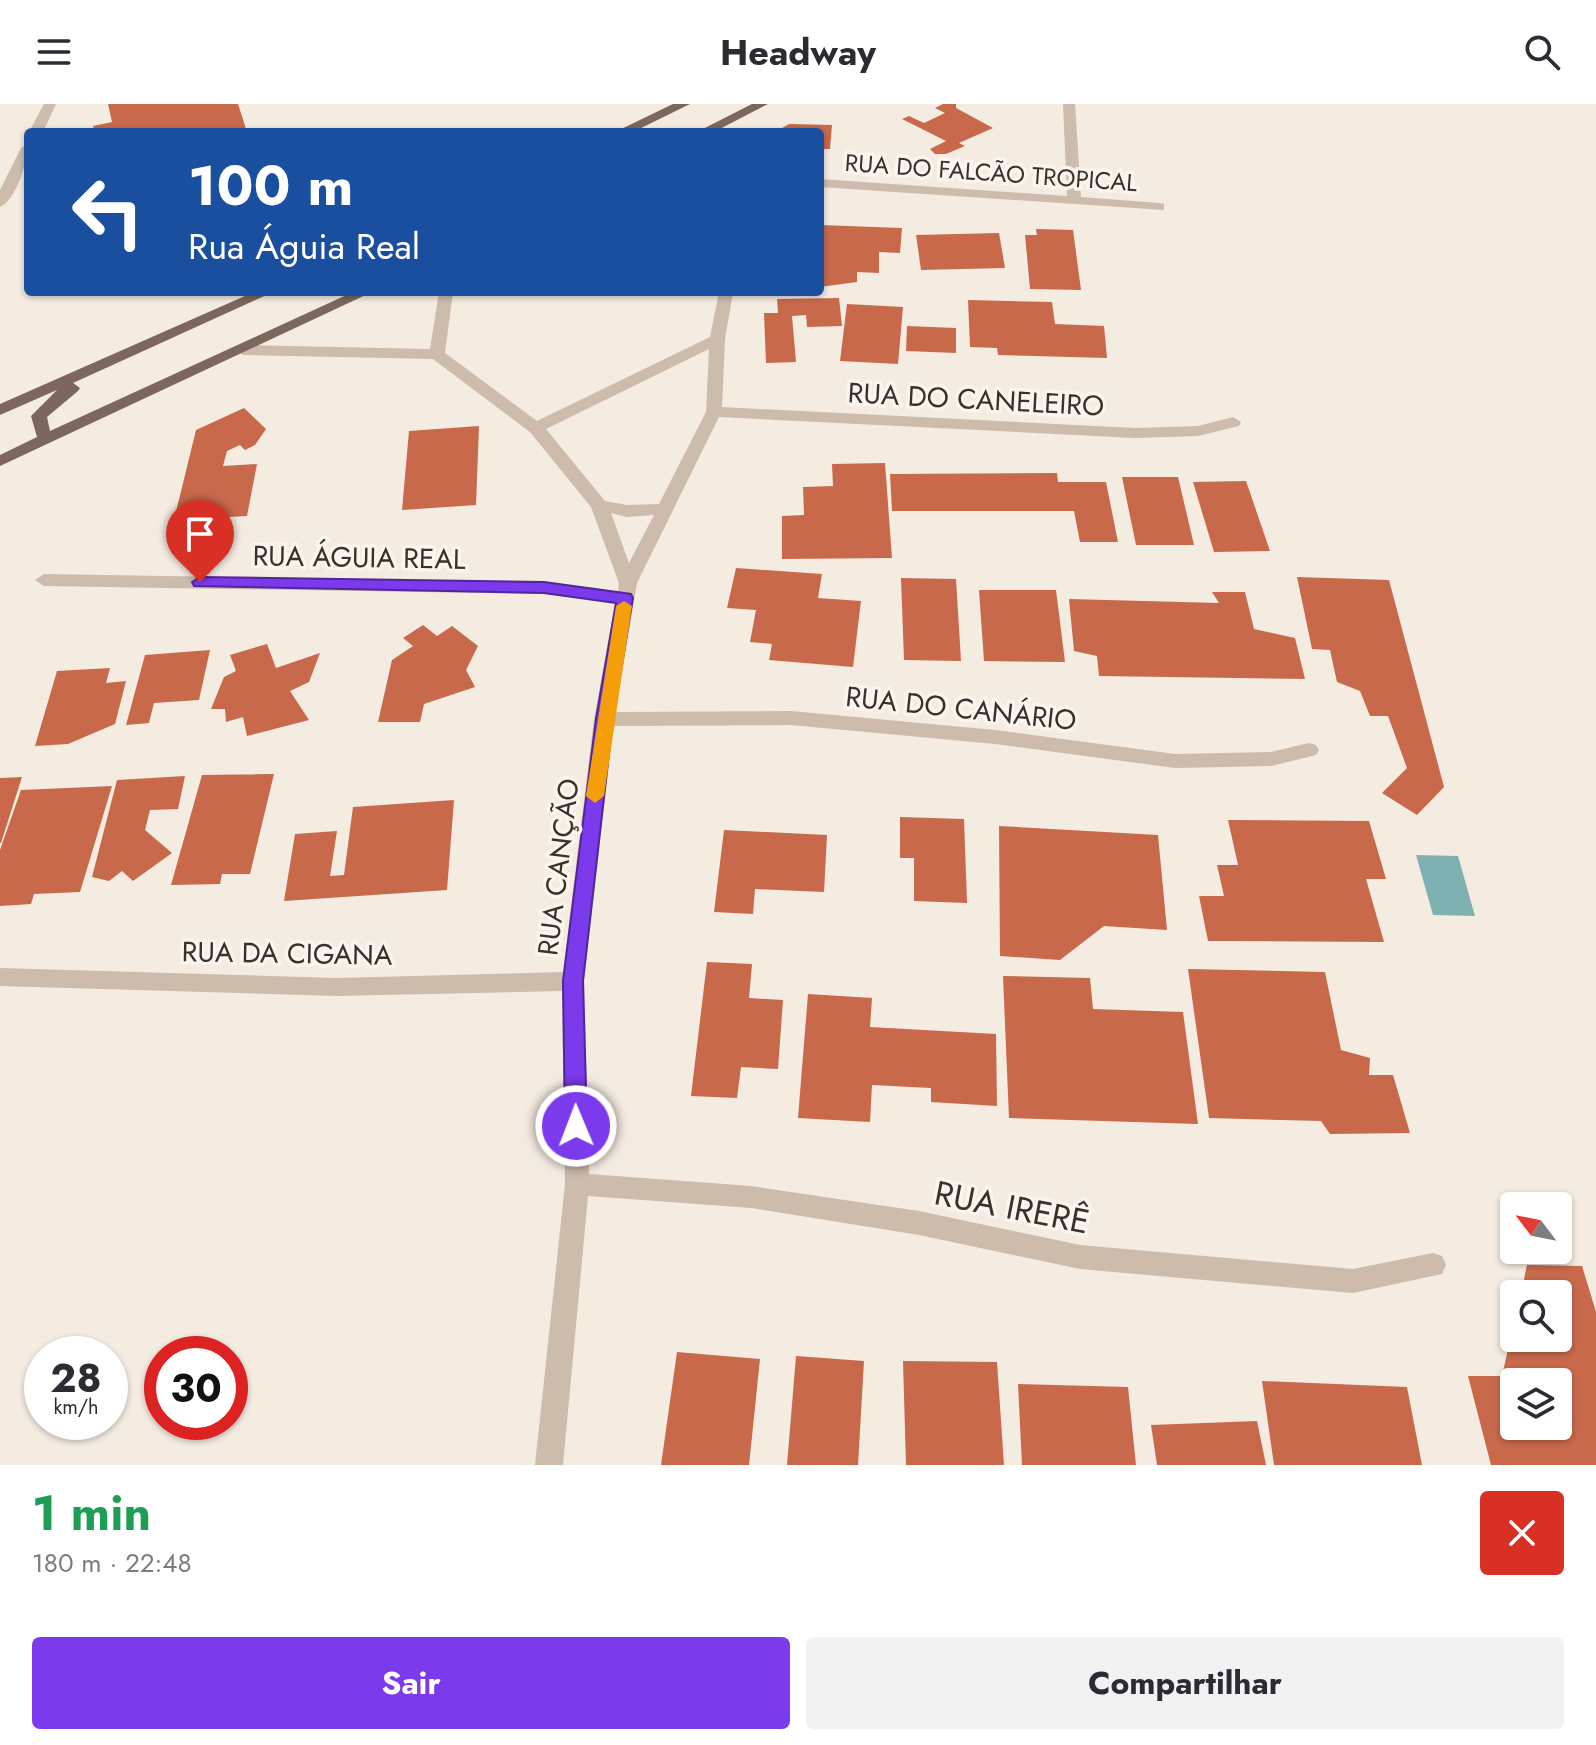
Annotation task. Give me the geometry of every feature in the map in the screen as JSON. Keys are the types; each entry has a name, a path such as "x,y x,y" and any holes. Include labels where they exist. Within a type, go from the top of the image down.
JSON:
{"main road":[{"path":"631,128 684,104"},
{"path":"707,128 728,113 734,104"},
{"path":"711,128 762,104"},
{"path":"0,410 257,296"},
{"path":"0,461 357,296"},
{"path":"47,440 39,416 58,397 128,355"}],"street":[{"path":"38,128 50,104"},
{"path":"1069,104 1074,201"},
{"path":"0,203 24,156"},
{"name":"RUA DO FALCÃO TROPICAL","path":"824,183 1159,207"},
{"path":"437,354 445,296"},
{"path":"627,591 714,412 717,339 725,296"},
{"path":"536,428 717,339"},
{"path":"243,350 437,354 536,428 599,505 627,591"},
{"name":"RUA DO CANELEIRO","path":"714,412 1135,433 1198,431 1233,422"},
{"path":"599,505 627,511 666,509"},
{"name":"RUA ÁGUIA REAL","path":"44,580 627,591"},
{"name":"RUA CANÇÃO","path":"549,1465 577,1184 573,981 604,719 627,591"},
{"name":"RUA DO CANÁRIO","path":"604,719 791,718 995,737 1175,761 1271,759 1309,750"},
{"name":"RUA DA CIGANA","path":"0,977 336,987 573,981"},
{"name":"RUA IRERÊ","path":"577,1184 766,1199 919,1223 1080,1257 1353,1281 1433,1265"}],"water":[{"path":"1416,855 1458,856 1475,916 1433,915"}],"building":[{"path":"108,104 238,104 246,128 93,126 112,122"},
{"path":"943,104 956,104 956,108 993,128 959,143 965,146 946,154 935,154 930,149 946,141 902,119 909,116 924,123 945,113 935,108"},
{"path":"789,124 832,125 830,149 824,149 824,128 782,128"},
{"path":"824,225 902,228 900,253 879,252 879,273 857,272 857,282 824,286"},
{"path":"1036,229 1073,230 1081,290 1030,289 1025,235 1037,235"},
{"path":"999,233 1005,268 921,270 916,235"},
{"path":"839,298 842,326 807,327 806,315 792,316 796,362 766,363 764,313 778,313 777,299"},
{"path":"968,300 1052,302 1055,324 1104,326 1107,358 998,355 997,348 970,347"},
{"path":"847,304 903,307 898,364 840,361"},
{"path":"907,326 956,328 956,353 906,351"},
{"path":"244,408 266,429 255,445 245,450 240,445 227,451 223,466 257,464 247,516 174,520 196,430"},
{"path":"479,426 476,505 402,510 409,431"},
{"path":"885,463 892,558 782,559 782,516 804,515 803,487 833,486 832,464"},
{"path":"1057,473 1058,482 1106,482 1118,542 1080,542 1074,511 892,511 890,474"},
{"path":"1122,477 1178,477 1194,545 1136,545"},
{"path":"1246,481 1270,551 1214,552 1193,482"},
{"path":"736,568 822,574 818,598 861,601 853,667 769,660 772,644 750,642 756,610 727,608"},
{"path":"1297,577 1389,580 1444,787 1417,815 1382,793 1407,768 1388,716 1370,716 1360,691 1337,682 1330,650 1312,649"},
{"path":"901,578 956,579 961,661 904,660"},
{"path":"979,590 1056,590 1065,662 984,661"},
{"path":"1212,592 1245,592 1254,629 1295,638 1305,679 1099,676 1097,656 1074,651 1069,599 1219,603"},
{"path":"423,625 437,636 452,626 478,646 466,670 475,687 424,704 420,722 378,722 392,660 413,646 403,638"},
{"path":"267,644 276,668 320,653 309,682 290,691 309,720 247,736 243,717 226,722 225,709 211,709 224,677 236,671 230,655"},
{"path":"210,650 199,700 154,703 149,723 126,725 145,655"},
{"path":"110,668 106,683 126,681 115,724 68,744 35,746 57,671"},
{"path":"274,774 250,874 222,874 220,884 171,885 202,775"},
{"path":"185,776 178,809 150,810 145,830 172,853 133,881 122,871 109,881 92,877 117,780"},
{"path":"22,777 1,843 0,843 0,778"},
{"path":"112,786 80,892 34,894 31,904 0,906 0,850 21,790"},
{"path":"454,800 447,890 284,901 295,834 337,831 330,876 344,875 353,807"},
{"path":"900,817 964,819 967,903 914,901 914,858 900,858"},
{"path":"1228,820 1369,821 1386,879 1366,879 1384,942 1208,941 1199,896 1224,896 1217,865 1238,865"},
{"path":"999,826 1158,835 1167,930 1104,926 1060,960 1000,956"},
{"path":"724,830 827,835 824,892 755,889 753,914 714,912"},
{"path":"707,962 752,964 749,998 783,1000 778,1069 741,1067 737,1098 691,1096"},
{"path":"1188,969 1325,972 1341,1050 1370,1058 1369,1075 1393,1075 1410,1133 1330,1134 1321,1121 1209,1118"},
{"path":"1003,976 1090,978 1093,1009 1183,1012 1198,1124 1009,1118"},
{"path":"808,994 872,998 870,1027 996,1034 997,1106 931,1102 931,1088 872,1085 870,1122 798,1118"},
{"path":"1527,1265 1582,1266 1596,1312 1596,1465 1491,1465 1468,1376 1500,1376 1500,1440 1572,1440 1572,1368 1504,1368 1507,1352 1572,1352 1572,1280 1524,1280"},
{"path":"677,1352 760,1359 749,1465 661,1465"},
{"path":"796,1356 864,1361 858,1465 787,1465"},
{"path":"903,1361 997,1362 1004,1465 906,1465"},
{"path":"1262,1381 1407,1387 1422,1465 1274,1465"},
{"path":"1018,1384 1128,1387 1136,1465 1022,1465"},
{"path":"1257,1421 1266,1465 1157,1465 1151,1425"}],"slow traffic":[{"path":"595,796 604,719 624,606"}],"route":[{"path":"200,582 544,588 625,598 604,719 573,981 576,1126"}]}
